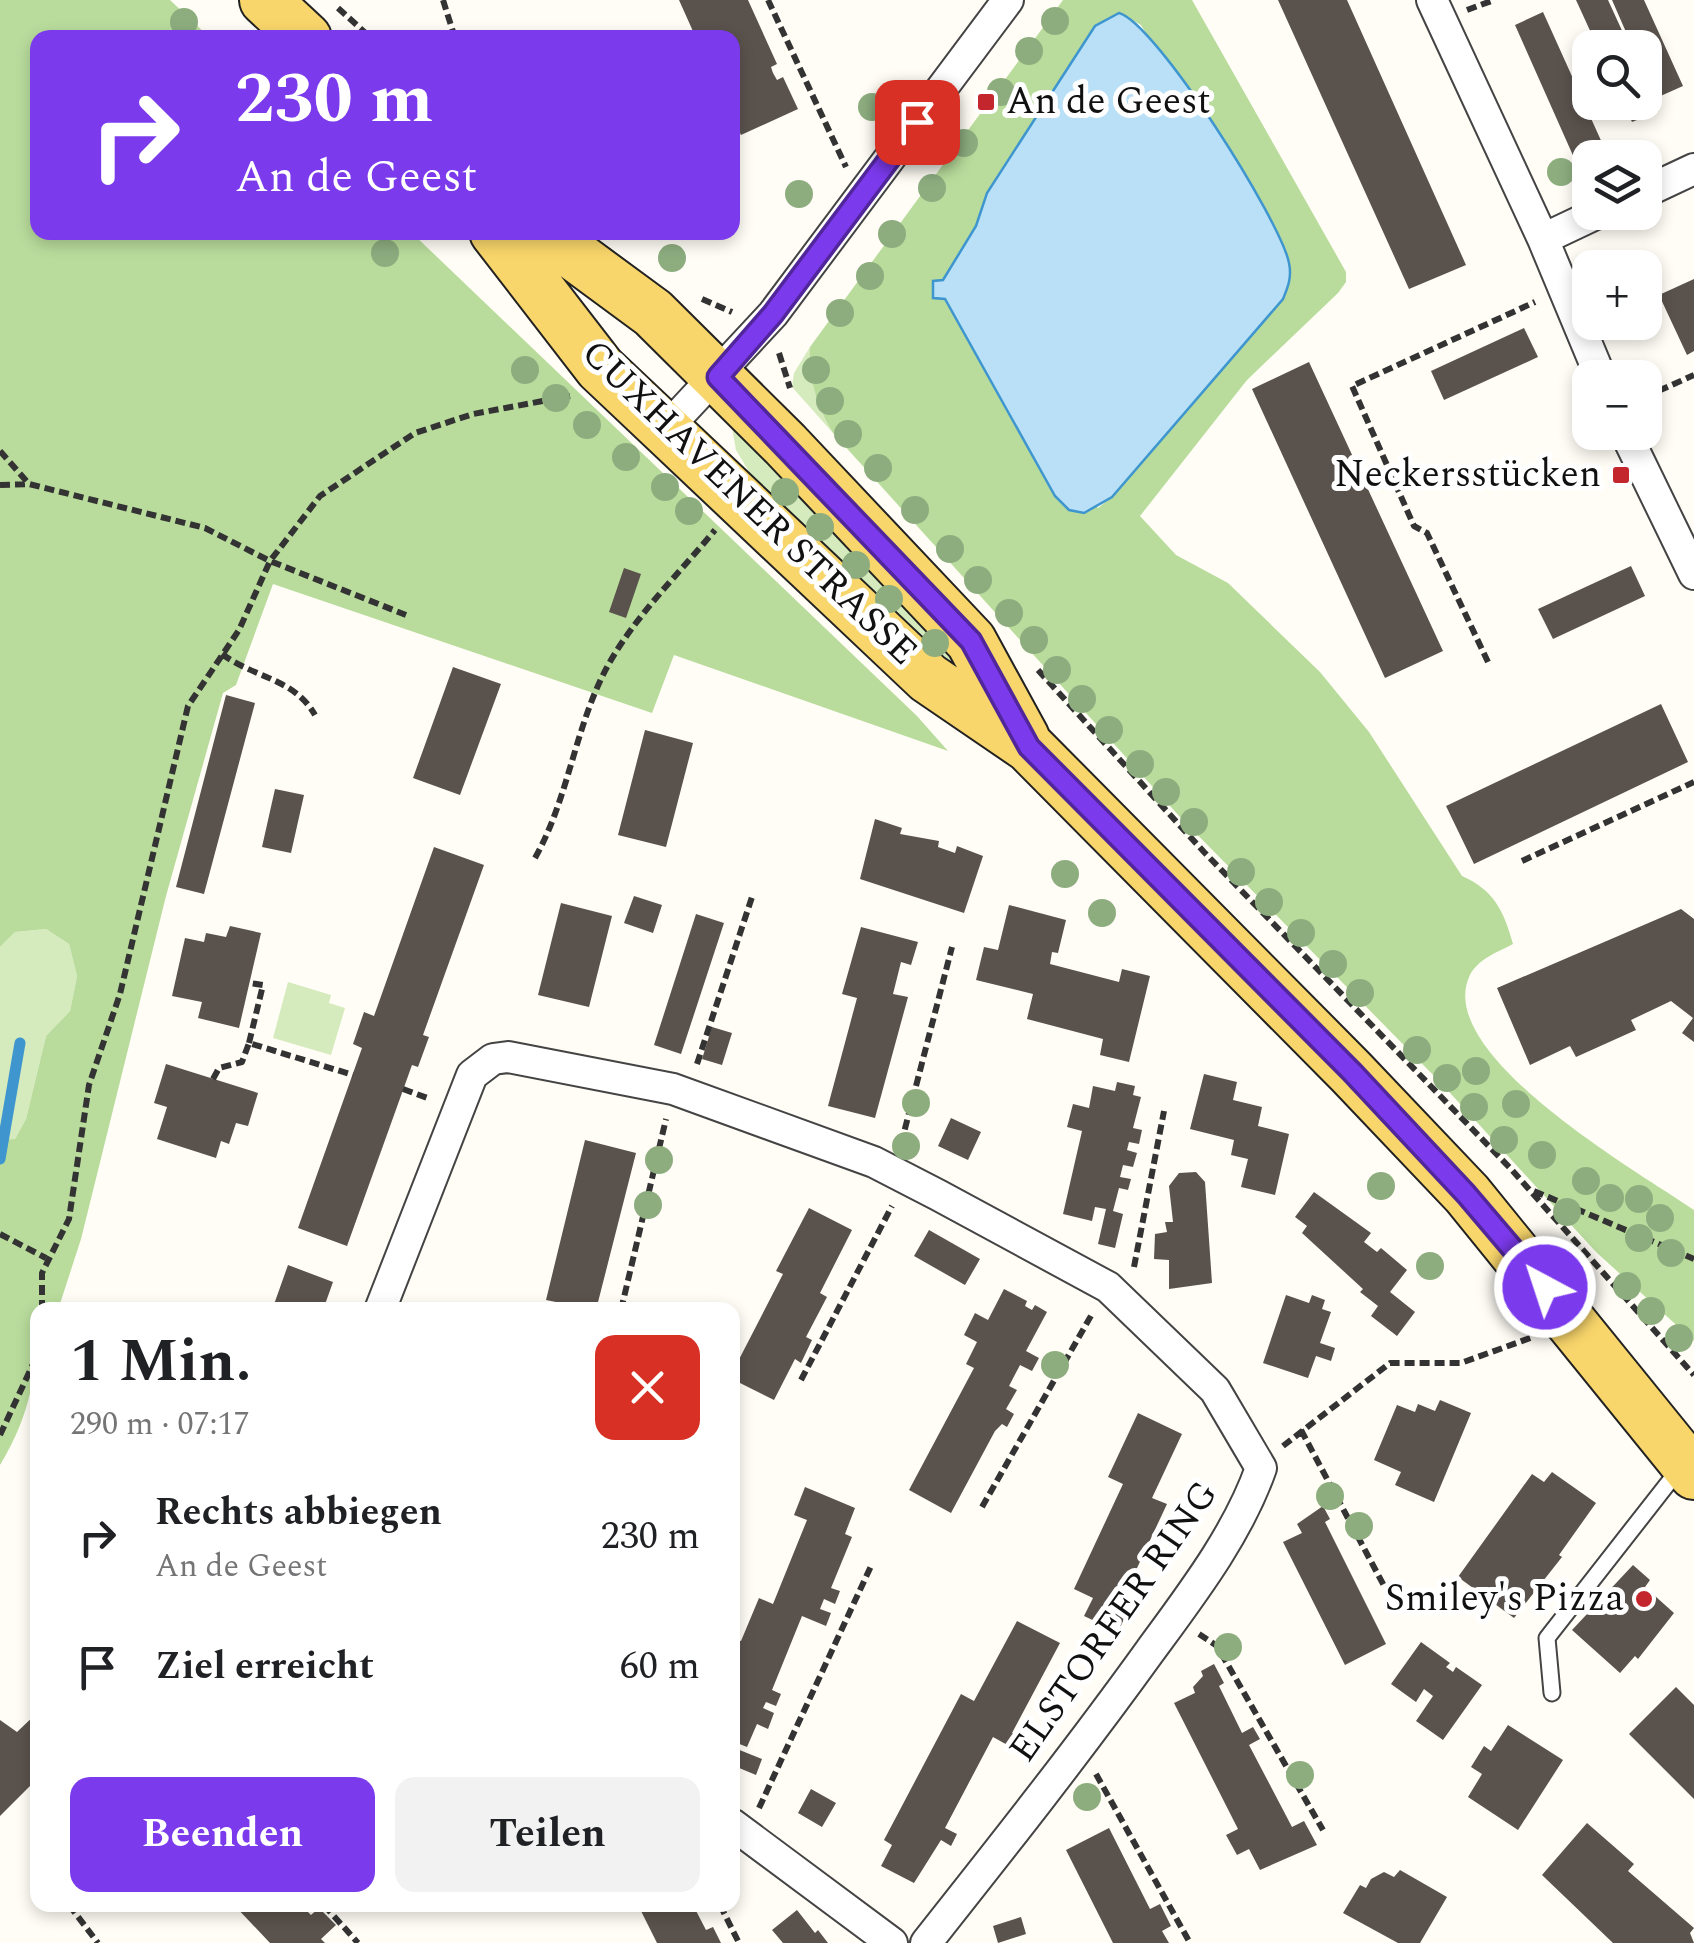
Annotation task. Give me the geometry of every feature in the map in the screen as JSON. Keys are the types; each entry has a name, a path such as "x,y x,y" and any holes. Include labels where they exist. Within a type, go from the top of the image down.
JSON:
{"main road":[{"path":"264,0 297,30"},
{"name":"CUXHAVENER STRASSE","path":"500,240 600,368 928,678 1029,747 1352,1072 1466,1194 1570,1317 1690,1475"},
{"name":"CUXHAVENER STRASSE","path":"554,240 653,313 971,641 1029,747"}],"street":[{"path":"666,429 773,314 1008,0"},
{"path":"1432,0 1543,239 1594,360"},
{"path":"1662,184 1694,169"},
{"path":"1543,239 1572,225"},
{"path":"1635,450 1694,574"},
{"name":"ELSTORFER RING","path":"383,1302 465,1088 482,1065 508,1057 680,1092 900,1175 1117,1296 1215,1390 1261,1468 1250,1498 1175,1618 1078,1750 926,1943"},
{"path":"740,1829 892,1943"}],"lane":[{"path":"1552,1693 1547,1638 1690,1475"}],"path":[{"path":"330,0 362,30"},
{"path":"443,0 452,30"},
{"path":"768,0 860,198"},
{"path":"1488,662 1427,533 1414,526 1352,386 1564,289"},
{"path":"782,356 794,407"},
{"path":"43,1302 46,1258 69,1218 89,1086 120,994 188,706 239,630 270,561 320,496 415,433 473,414 568,398 600,368"},
{"path":"1662,389 1694,375"},
{"path":"0,451 29,484"},
{"path":"0,485 29,484 205,528 270,561 406,615"},
{"path":"535,858 552,827 602,677 629,635 740,500"},
{"path":"222,654 259,676 288,684 305,697 316,714"},
{"path":"1036,668 1204,852 1528,1188 1694,1375"},
{"path":"1522,862 1694,782"},
{"path":"623,1302 680,1092 753,894"},
{"path":"801,1380 900,1175 952,947"},
{"path":"213,1079 219,1068 242,1062 250,1043 263,985 250,982"},
{"path":"250,1043 353,1074"},
{"path":"982,1506 1117,1296 1164,1111"},
{"path":"1528,1188 1694,1259"},
{"path":"0,1234 46,1258"},
{"path":"1261,1468 1300,1430 1390,1363 1462,1363 1521,1343 1570,1317"},
{"path":"0,1435 30,1371"},
{"path":"1300,1430 1399,1614"},
{"path":"740,1829 872,1564"},
{"path":"1175,1618 1217,1646 1323,1830"},
{"path":"1078,1750 1105,1787 1190,1943"},
{"path":"74,1912 98,1943"},
{"path":"330,1912 358,1943"},
{"path":"723,1912 738,1943"}],"green space":[{"path":"0,0 170,0 202,30 30,30 30,240 419,240 917,716 948,751 674,655 652,713 273,584 236,685 223,693 166,896 81,1239 61,1302 30,1302 30,1394 0,1465 0,1140 15,1139 26,1119 46,1036 70,1011 77,976 69,944 46,929 15,932 0,947"},
{"path":"1063,0 1192,0 1346,272 1346,282 1247,380 1140,516 1176,555 1228,583 1320,672 1369,732 1462,876 1482,888 1496,903 1513,944 1483,960 1470,975 1466,1006 1481,1040 1510,1075 1548,1109 1694,1210 1694,1341 1596,1252 1440,1082 1180,817 833,433 815,392 810,347","holes":["1119,13 1141,25 1290,282 1282,300 1112,497 1098,508 945,298 933,298 933,281 943,280 976,226 987,193 1095,26"]},
{"path":"810,347 815,392 833,433 792,387 794,373"},
{"path":"731,423 993,699 958,679 751,475 736,450"},
{"path":"46,929 69,944 77,976 70,1011 46,1036 26,1119 15,1139 4,1142 0,1140 0,947 15,932"},
{"path":"288,982 331,995 329,1003 345,1008 331,1055 273,1038"}],"water":[{"path":"1119,13 1137,25 1160,50 1215,126 1281,241 1290,277 1283,299 1112,497 1084,513 1069,510 1055,496 945,299 933,298 933,281 943,280 976,226 987,193 1095,26"}],"building":[{"path":"679,0 748,0 777,64 771,67 773,73 777,80 783,77 798,109 741,135 740,30 692,30"},
{"path":"1278,0 1347,0 1466,265 1409,289"},
{"path":"1576,0 1608,0 1622,30 1590,30"},
{"path":"1612,0 1644,0 1658,30 1625,30"},
{"path":"1543,12 1572,76 1572,120 1592,120 1601,140 1572,140 1572,153 1515,25"},
{"path":"1662,40 1683,86 1662,95"},
{"path":"1694,279 1694,351 1687,355 1662,301 1662,294"},
{"path":"1524,328 1538,357 1444,400 1431,371"},
{"path":"1309,362 1443,651 1385,678 1252,389"},
{"path":"1631,566 1645,596 1553,639 1538,609"},
{"path":"624,568 641,574 626,618 609,612"},
{"path":"453,667 501,684 460,795 413,778"},
{"path":"226,695 255,703 204,894 176,887"},
{"path":"1661,704 1688,762 1474,864 1446,806"},
{"path":"645,730 693,743 666,847 618,835"},
{"path":"275,789 304,795 291,853 262,847"},
{"path":"875,819 902,828 900,834 939,841 938,847 955,853 957,846 983,856 964,913 860,879"},
{"path":"434,847 484,865 423,1035 429,1037 418,1067 412,1065 347,1246 298,1228 362,1048 353,1044 364,1012 374,1016"},
{"path":"634,896 662,905 653,933 624,923"},
{"path":"561,903 612,916 589,1007 538,995"},
{"path":"1009,905 1066,920 1058,953 1052,952 1050,964 1119,982 1122,969 1150,976 1129,1062 1100,1055 1103,1039 1027,1019 1033,994 976,980 984,947 998,950"},
{"path":"1681,909 1694,919 1694,1042 1682,1033 1693,1018 1671,1001 1631,1020 1636,1030 1576,1057 1570,1046 1530,1065 1497,988"},
{"path":"696,914 724,923 681,1054 654,1045"},
{"path":"230,926 261,933 239,1028 198,1018 202,1002 172,996 185,938 204,942 206,933 226,937"},
{"path":"861,927 918,942 911,965 901,962 893,994 908,997 875,1118 828,1106 857,998 842,994"},
{"path":"712,1027 732,1033 722,1065 702,1059"},
{"path":"166,1064 258,1093 248,1126 236,1123 229,1144 221,1141 216,1158 157,1139 167,1107 154,1103"},
{"path":"1204,1074 1237,1082 1233,1100 1262,1107 1258,1126 1289,1134 1275,1195 1241,1187 1248,1159 1231,1155 1234,1140 1190,1129"},
{"path":"1117,1082 1135,1086 1133,1095 1141,1097 1133,1128 1142,1130 1139,1144 1129,1142 1127,1150 1137,1153 1133,1167 1123,1165 1120,1177 1131,1179 1128,1190 1119,1188 1113,1211 1123,1214 1115,1248 1098,1244 1106,1209 1095,1207 1092,1221 1063,1214 1082,1131 1067,1127 1073,1104 1089,1108 1093,1086 1115,1091"},
{"path":"951,1118 981,1132 968,1160 938,1146"},
{"path":"585,1140 636,1153 598,1302 546,1300"},
{"path":"1196,1172 1205,1182 1212,1283 1169,1289 1169,1260 1154,1259 1155,1234 1167,1232 1165,1222 1173,1222 1169,1186 1179,1173"},
{"path":"1314,1192 1371,1233 1364,1242 1377,1252 1381,1248 1407,1270 1390,1292 1415,1312 1397,1336 1371,1316 1378,1306 1360,1292 1363,1289 1302,1233 1307,1226 1295,1217"},
{"path":"809,1208 852,1230 820,1293 827,1297 806,1337 812,1340 801,1363 795,1359 774,1400 740,1383 740,1357 783,1274 776,1271"},
{"path":"929,1230 980,1259 965,1285 914,1256"},
{"path":"288,1265 333,1282 326,1302 275,1302"},
{"path":"1004,1289 1027,1301 1025,1306 1032,1310 1035,1305 1047,1312 1026,1351 1039,1358 1032,1371 1020,1365 1009,1386 1017,1390 1006,1409 1014,1414 1007,1427 1002,1424 995,1431 951,1513 909,1490 974,1368 966,1364 977,1342 964,1335 975,1313 988,1320"},
{"path":"1286,1295 1309,1303 1312,1295 1325,1300 1322,1309 1331,1312 1320,1343 1335,1348 1331,1361 1316,1356 1308,1378 1263,1363"},
{"path":"1440,1400 1471,1413 1434,1502 1395,1485 1401,1472 1374,1460 1397,1405 1415,1412 1418,1404 1435,1411"},
{"path":"1138,1413 1182,1434 1152,1498 1167,1504 1123,1598 1132,1602 1118,1632 1084,1616 1093,1598 1074,1589 1123,1484 1108,1477"},
{"path":"1552,1472 1596,1503 1559,1555 1562,1557 1514,1618 1458,1577 1532,1474 1544,1482"},
{"path":"805,1487 855,1508 845,1534 852,1537 831,1588 840,1591 835,1604 824,1599 820,1609 831,1613 826,1626 802,1616 772,1690 781,1694 776,1706 766,1702 763,1708 774,1713 768,1729 757,1724 747,1747 740,1744 740,1641 759,1598 773,1604 807,1520 794,1515"},
{"path":"1323,1506 1330,1519 1325,1522 1386,1644 1345,1665 1283,1542 1302,1533 1297,1524"},
{"path":"1633,1565 1650,1580 1645,1587 1674,1613 1638,1659 1635,1656 1620,1673 1572,1630"},
{"path":"1017,1621 1060,1643 1012,1733 1018,1735 1011,1747 993,1737 945,1828 957,1834 951,1846 941,1840 914,1883 881,1866 892,1845 884,1840 961,1694 974,1701"},
{"path":"1421,1642 1450,1663 1446,1667 1453,1672 1456,1667 1482,1685 1443,1740 1416,1721 1433,1696 1424,1689 1416,1702 1391,1684"},
{"path":"1214,1664 1224,1683 1219,1686 1242,1733 1253,1727 1260,1739 1249,1745 1292,1827 1304,1821 1317,1845 1260,1870 1249,1849 1237,1855 1226,1835 1238,1829 1174,1703 1195,1693 1193,1687 1203,1676 1201,1671"},
{"path":"1676,1687 1694,1705 1694,1799 1629,1734"},
{"path":"0,1720 17,1732 30,1720 30,1786 0,1816"},
{"path":"1508,1725 1563,1760 1518,1830 1468,1797 1482,1774 1471,1767 1484,1746 1491,1751"},
{"path":"740,1750 762,1759 756,1775 740,1768"},
{"path":"811,1789 836,1803 822,1827 798,1813"},
{"path":"1587,1823 1634,1864 1628,1871 1694,1928 1690,1933 1694,1943 1613,1943 1542,1875"},
{"path":"1109,1828 1150,1909 1160,1904 1171,1926 1162,1931 1169,1943 1113,1943 1066,1850"},
{"path":"1400,1870 1447,1897 1420,1943 1398,1943 1343,1913 1360,1885 1366,1888 1371,1879 1384,1872 1394,1877"},
{"path":"797,1910 828,1943 783,1943 772,1930"},
{"path":"241,1912 311,1915 323,1912 336,1925 321,1939 325,1943 270,1943"},
{"path":"642,1912 697,1912 706,1930 713,1927 721,1943 657,1943"},
{"path":"1021,1917 1026,1934 998,1943 993,1926"}],"waterway":[{"path":"0,1159 20,1043"}],"place":[{"name":"An de Geest","path":"986,102"},
{"name":"Neckersstücken","path":"1621,475"},
{"name":"Smiley's Pizza","path":"1644,1599"}],"route":[{"path":"917,122 773,314 718,377 971,641 1029,747 1352,1072 1466,1194 1545,1287"}]}
